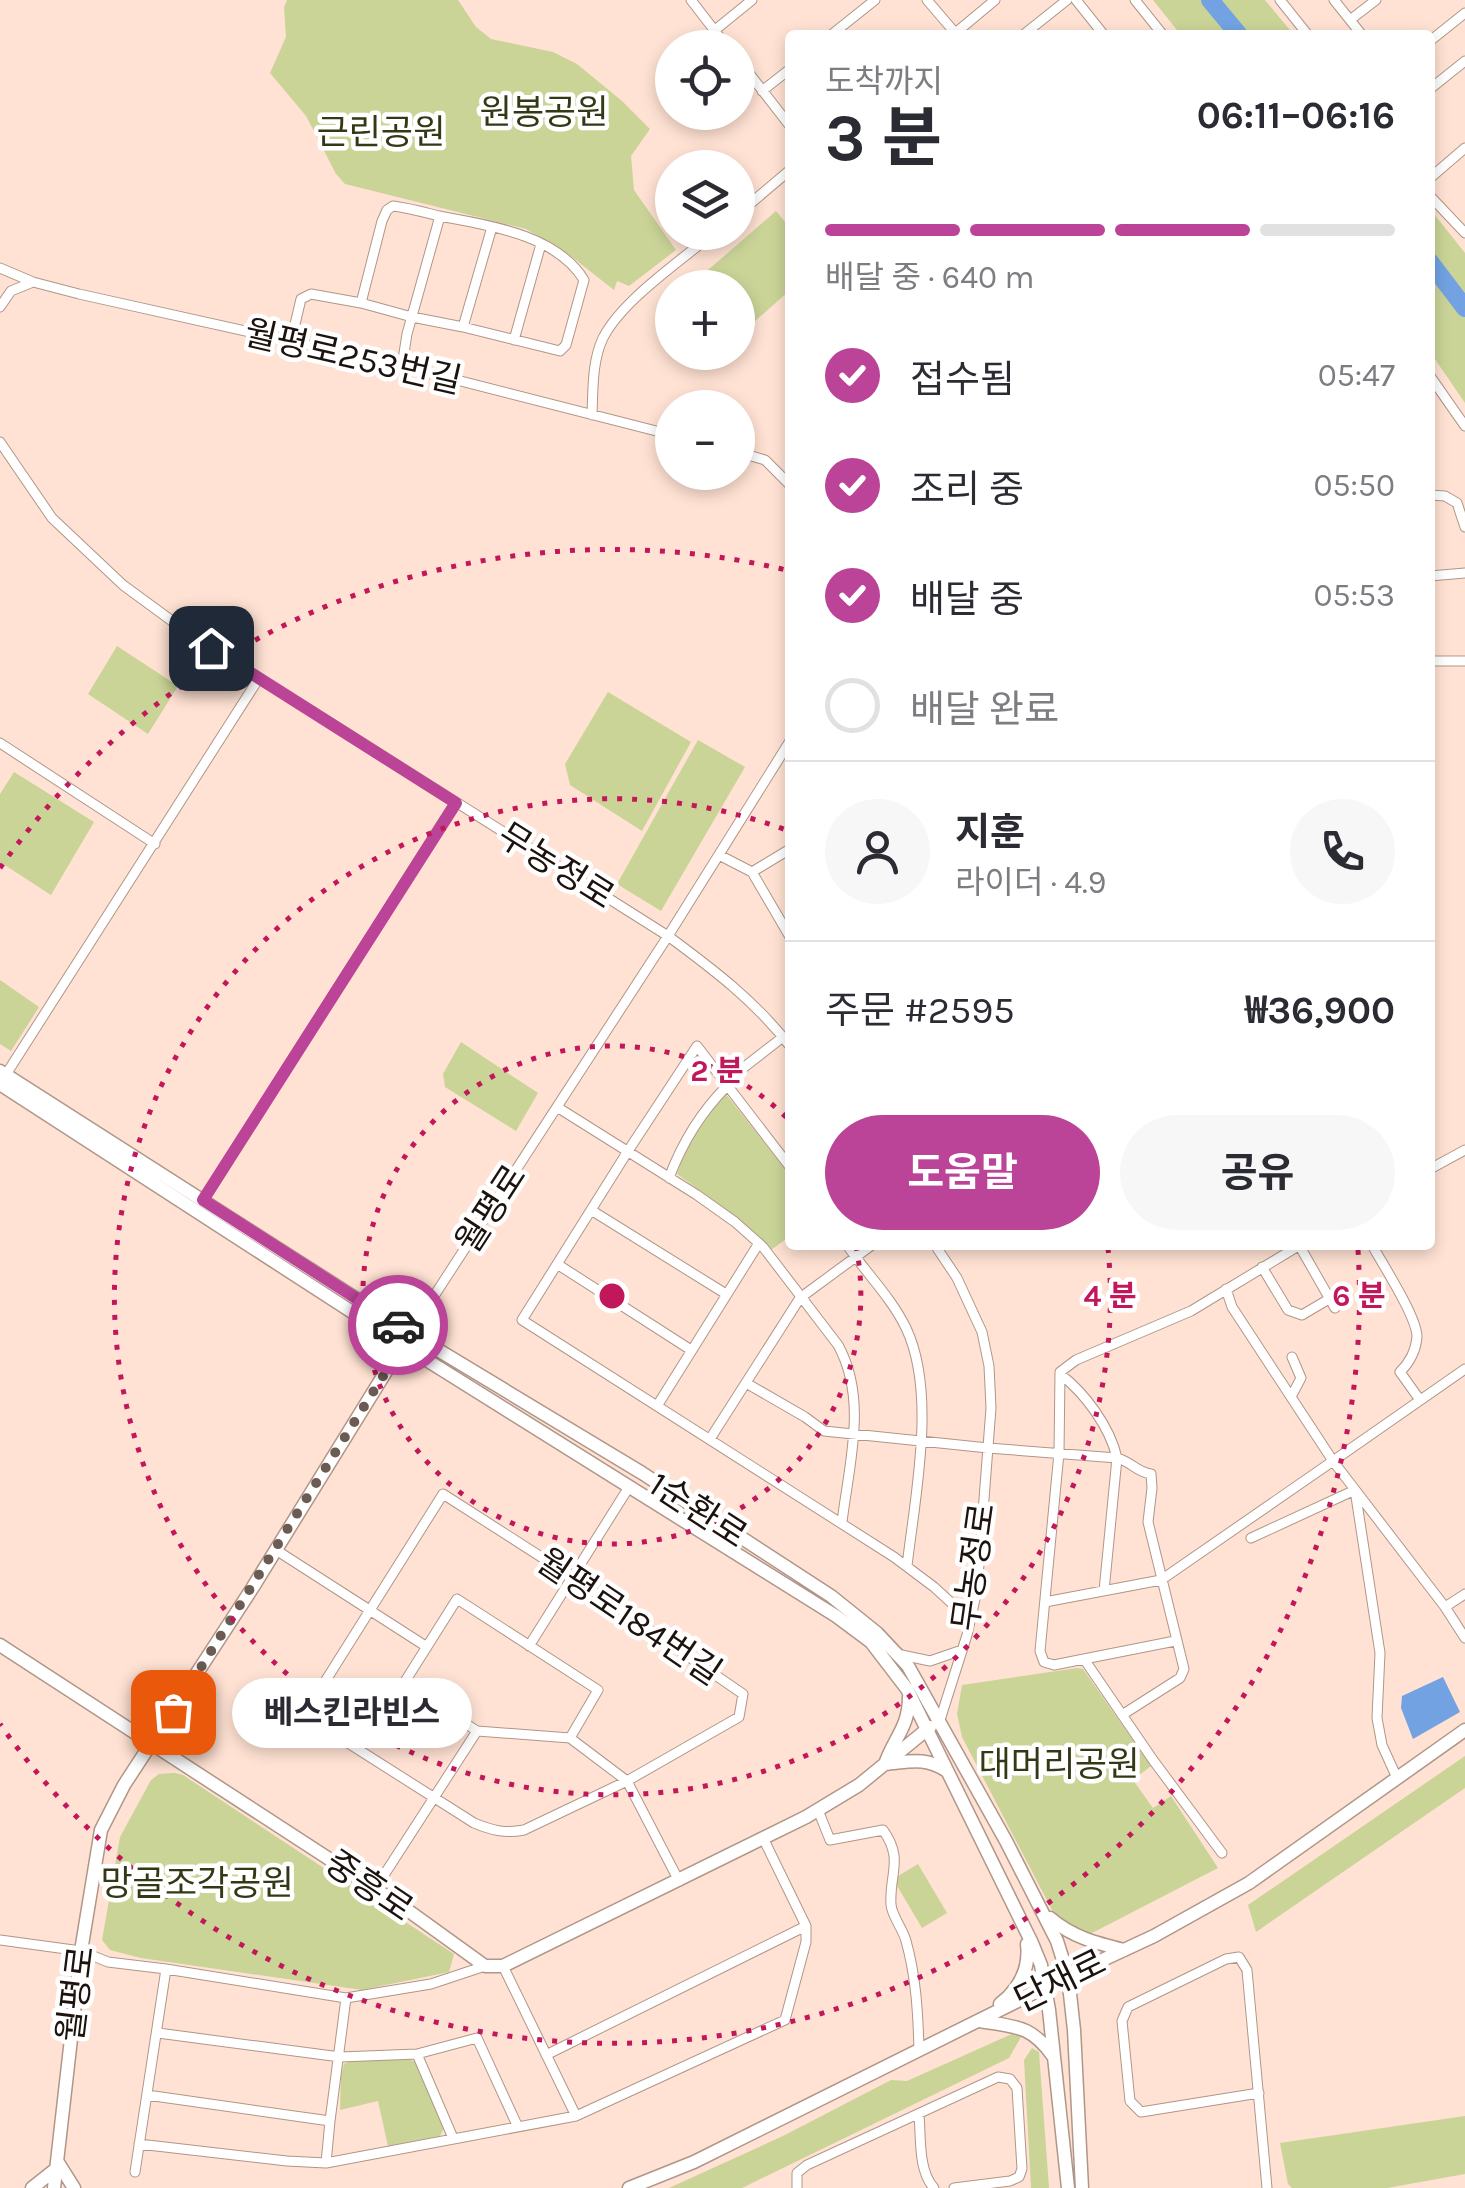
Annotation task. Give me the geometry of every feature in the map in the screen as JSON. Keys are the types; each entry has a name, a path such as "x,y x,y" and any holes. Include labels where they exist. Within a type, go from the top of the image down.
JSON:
{"street":[{"path":"691,0 715,30 752,0"},
{"path":"837,30 875,0"},
{"path":"927,0 952,30"},
{"path":"960,30 996,0"},
{"path":"1032,30 1067,0"},
{"path":"1076,0 1100,30"},
{"path":"1135,0 1159,30"},
{"path":"1280,0 1304,30"},
{"path":"1334,0 1358,30"},
{"path":"1350,20 1376,0"},
{"path":"1435,37 1465,12"},
{"path":"1435,85 1465,61"},
{"path":"762,91 785,72"},
{"path":"755,82 785,120"},
{"path":"1435,174 1465,148"},
{"path":"755,200 785,174"},
{"path":"1435,201 1465,233"},
{"path":"292,341 301,299 311,294 560,351 566,345 584,280 578,270 531,238 394,206 387,210 361,303"},
{"path":"402,366 440,216"},
{"path":"463,327 492,226"},
{"path":"514,340 541,244"},
{"path":"592,414 594,371 602,340 619,314 694,250"},
{"path":"0,268 33,282"},
{"path":"0,307 10,291 33,282"},
{"name":"월평로253번길","path":"33,282 402,366 655,431"},
{"path":"1435,386 1465,426"},
{"name":"무농정로","path":"0,442 52,518 123,585 187,632 668,936 726,978 785,1040"},
{"path":"755,457 765,460 785,480"},
{"path":"1435,496 1457,503 1465,527"},
{"path":"1435,576 1465,573"},
{"path":"1435,661 1465,661"},
{"path":"1,1078 259,678"},
{"path":"0,744 155,844"},
{"name":"월평로","path":"54,2188 81,1951 100,1830 124,1785 785,749"},
{"path":"203,1200 456,803"},
{"path":"752,872 785,852"},
{"path":"718,855 752,872 785,928"},
{"path":"670,1178 692,1128 712,1101 726,1084 782,1037"},
{"path":"785,1161 697,1046 522,1320 842,1522 907,1566 970,1620"},
{"name":"1순환로","path":"1,1078 203,1200 630,1487 858,1631 884,1656 907,1690 1040,1965 1068,2188"},
{"name":"1순환로","path":"1,1078 407,1339 642,1474 860,1617 897,1654 940,1720 1057,1941 1068,1976 1074,2030 1082,2188"},
{"path":"557,1107 670,1178 759,1243 838,1345 854,1384 856,1410 842,1522"},
{"path":"1435,1166 1465,1150"},
{"path":"591,1210 726,1294"},
{"path":"657,1406 759,1243"},
{"path":"850,1250 890,1300 917,1360 922,1392 920,1442 907,1566"},
{"path":"710,1440 800,1298 866,1250"},
{"name":"무농정로","path":"938,1250 957,1278 982,1332 991,1408 976,1590 940,1720"},
{"path":"1176,1642 1054,1665 1044,1662 1040,1651 1060,1453 1060,1374 1076,1360 1191,1311 1292,1250"},
{"path":"1262,1268 1288,1310 1302,1315 1332,1303 1303,1250"},
{"path":"1375,1250 1415,1324 1417,1340 1412,1357 1400,1372 1420,1400"},
{"path":"558,1264 691,1350"},
{"path":"1226,1289 1232,1307 1333,1462 1465,1638"},
{"path":"1292,1357 1301,1378 1292,1394"},
{"path":"1045,1602 1161,1580 1465,1370"},
{"path":"1060,1374 1075,1385 1113,1439 1117,1458 1104,1591"},
{"path":"746,1383 806,1416 824,1431 1117,1458 1128,1461 1141,1473 1152,1474 1148,1522 1184,1669 1180,1678 1122,1715"},
{"path":"530,1646 630,1487"},
{"path":"1251,1538 1356,1490"},
{"path":"1356,1490 1380,1654 1377,1718 1382,1746 1397,1778"},
{"name":"월평로184번길","path":"443,1494 574,1578 743,1694 739,1716 627,1781 512,1833 492,1831 474,1823 304,1714 443,1494"},
{"path":"276,1550 427,1647"},
{"path":"1445,1607 1465,1594"},
{"path":"570,1738 598,1690 458,1599 404,1684 477,1730 570,1738 627,1781 679,1881"},
{"name":"중흥로","path":"0,1645 376,1890 485,1966"},
{"path":"897,1654 930,1661 962,1650"},
{"path":"1084,1659 1222,1853"},
{"path":"885,1764 907,1720 907,1690"},
{"path":"0,1940 81,1951 108,1962 346,1998 431,1984 485,1966 502,1966 764,1840 859,1785 940,1720"},
{"path":"376,1890 477,1730"},
{"name":"단재로","path":"629,2188 709,2155 1154,1936 1249,1883 1465,1730"},
{"path":"885,1764 921,1760 947,1771"},
{"path":"818,1810 830,1840 882,1830 894,1850 891,1909 907,1944 920,2050"},
{"path":"140,2144 326,2163 576,2116 785,2020 806,1942 806,1926 764,1840"},
{"path":"1043,1912 1066,1932 1124,1950"},
{"path":"546,2055 806,1926"},
{"path":"978,2021 1010,1996 1022,1978 1028,1960 1024,1926"},
{"path":"1259,2093 1141,2112 1130,2101 1122,2021 1128,2007 1226,1958 1238,1958 1247,1970 1259,2093 1268,2188"},
{"path":"502,1966 576,2116"},
{"path":"135,2172 166,1969"},
{"path":"326,2163 346,1998"},
{"path":"978,2021 1020,2028 1040,2038 1054,2057"},
{"path":"158,2034 340,2057 416,2054 477,2038 517,2126"},
{"path":"416,2054 453,2138"},
{"path":"797,2188 798,2173 807,2165 998,2076 1010,2080 1016,2088 1022,2169 1019,2177 954,2188"},
{"path":"147,2095 330,2121"},
{"path":"919,2114 924,2172 934,2188"},
{"path":"32,2188 56,2164 74,2188"}],"green space":[{"path":"287,0 458,0 476,27 491,39 553,52 577,64 650,129 631,156 634,190 655,220 655,250 676,250 629,286 617,281 614,290 572,257 526,229 345,184 306,116 270,73 286,37"},
{"path":"1153,0 1265,0 1290,30 1177,30"},
{"path":"776,211 785,222 785,294 755,321 755,270 708,270 731,250 755,250 755,229"},
{"path":"1435,215 1465,253 1465,403 1435,359"},
{"path":"117,646 178,686 148,734 88,694"},
{"path":"608,692 691,742 642,831 570,785 565,764"},
{"path":"698,740 745,767 661,911 617,884"},
{"path":"14,772 94,822 51,895 0,862 0,794"},
{"path":"0,980 39,1007 11,1051 0,1044"},
{"path":"461,1042 538,1093 516,1131 445,1087 443,1074"},
{"path":"725,1093 785,1169 785,1240 771,1250 723,1207 677,1174 685,1149"},
{"name":"대머리공원","path":"1083,1669 1151,1766 1133,1780 1153,1808 1171,1796 1218,1868 1092,1933 1081,1933 1053,1912 962,1737 957,1714 962,1685"},
{"path":"1465,1756 1465,1788 1256,1932 1248,1905"},
{"name":"망골조각공원","path":"159,1774 183,1775 454,1954 449,1972 362,1990 141,1958 110,1950 102,1940 120,1837 151,1780"},
{"path":"918,1864 947,1913 922,1928 893,1879"},
{"path":"1014,2033 1021,2037 1009,2058 742,2188 669,2188 783,2136 891,2080 907,2081"},
{"path":"1032,2048 1039,2052 1049,2188 1031,2188 1024,2060"},
{"path":"407,2058 415,2062 444,2128 440,2136 388,2146 378,2101 340,2110 341,2076 344,2064 350,2061"},
{"path":"1465,2116 1465,2174 1387,2188 1292,2188 1288,2184 1280,2143"}],"water":[{"path":"1443,1677 1460,1712 1413,1739 1401,1708 1402,1696"}],"waterway":[{"path":"1210,0 1235,30"},
{"path":"1435,269 1465,308"}],"way so far":[{"path":"173,1712 410,1333 398,1325"}],"place":[{"name":"베스킨라빈스","path":"173,1712"}],"route":[{"path":"211,648 456,803 203,1200 398,1325"}],"park label":[{"name":"원봉공원","path":"544,112"},
{"name":"근린공원","path":"381,132"}]}
